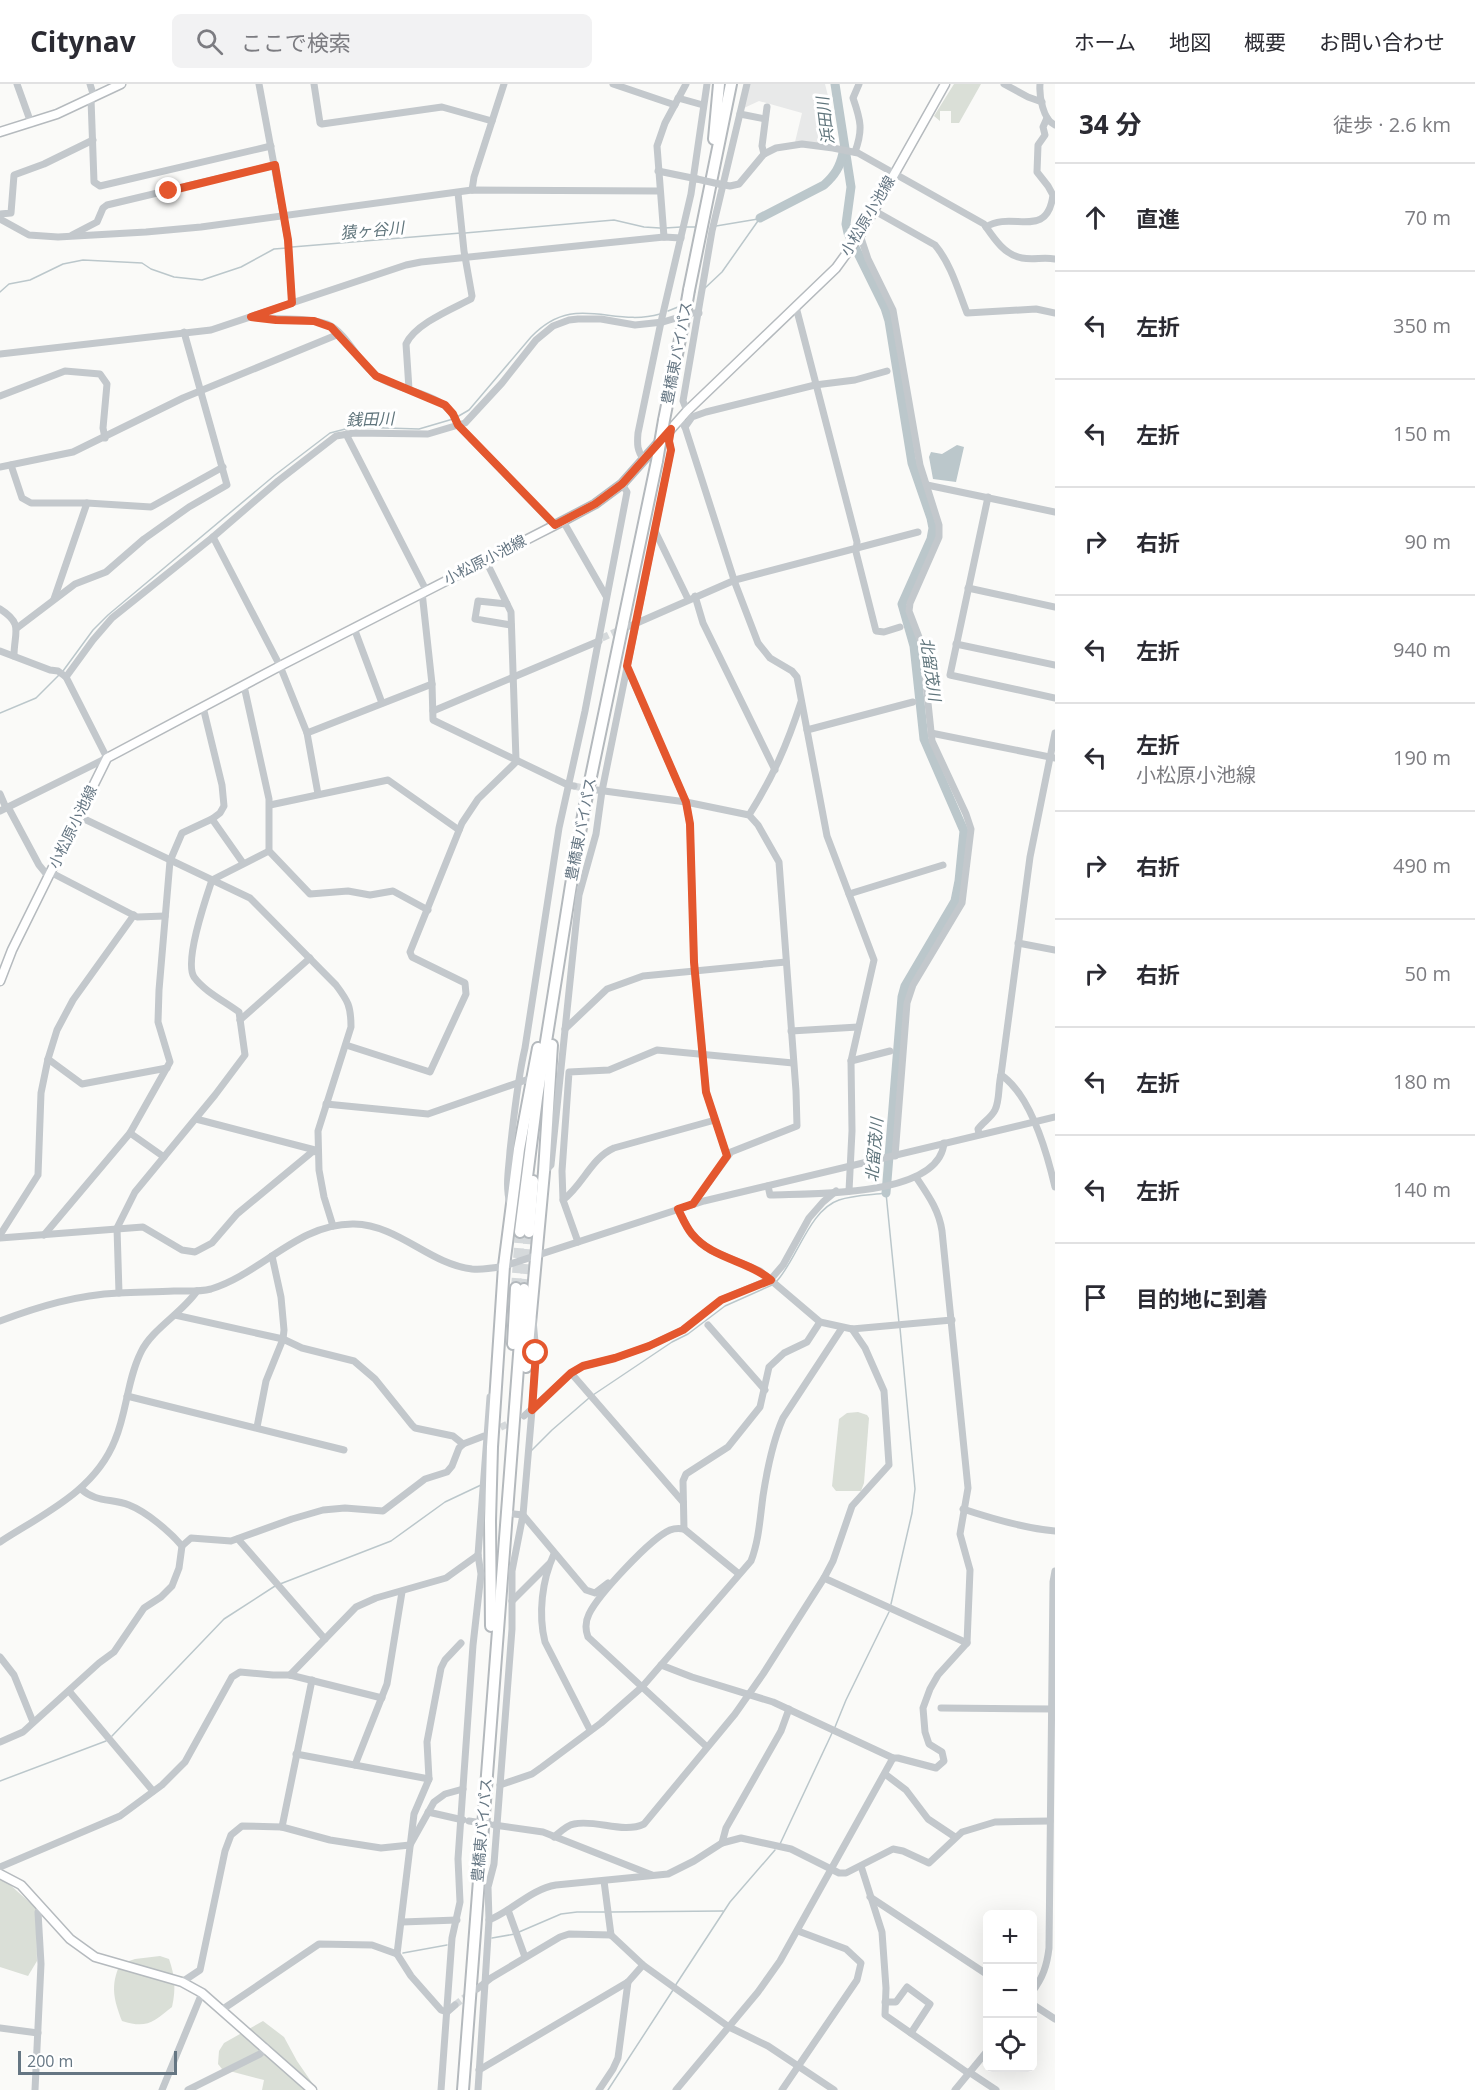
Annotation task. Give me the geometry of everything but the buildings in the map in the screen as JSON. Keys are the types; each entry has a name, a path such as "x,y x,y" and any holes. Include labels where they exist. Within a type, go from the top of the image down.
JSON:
{"highway":[{"path":"709,221 719,84"},
{"name":"豊橋東バイパス","path":"557,976 553,1023 524,1232 537,1098 584,810 657,461 668,424 684,319 709,221 732,84"},
{"path":"493,1693 490,1521 492,1447 504,1266 521,1138 564,928"},
{"path":"510,1481 514,1469 532,1314 544,1173 553,1023"},
{"name":"豊橋東バイパス","path":"463,2090 502,1569 520,1289 510,1481 502,1569"}],"main road":[{"path":"0,132 31,123 121,84"},
{"name":"小松原小池線","path":"0,981 12,950 106,758 595,504 622,484 644,460 668,424 682,423 687,411 836,268 858,237 945,84"},
{"path":"0,1874 21,1885 70,1939 95,1957 182,1982 202,1993 312,2090"}],"street":[{"path":"17,84 31,123"},
{"path":"90,84 93,98 94,182 100,186 271,146"},
{"path":"259,84 289,248 292,303"},
{"path":"314,84 322,124 442,107 492,121"},
{"path":"472,190 474,177 504,84"},
{"path":"613,84 677,102 703,105"},
{"path":"663,230 659,191 658,140 686,84"},
{"path":"644,460 639,454 638,433 661,320 695,179 706,84"},
{"path":"709,221 747,84"},
{"path":"854,152 861,130 861,118 853,98 859,84"},
{"path":"1004,84 1028,98 1042,102"},
{"path":"1040,84 1047,118 1055,125"},
{"path":"764,154 762,146 767,107"},
{"path":"740,114 765,119"},
{"path":"986,227 997,221 1034,222 1044,218 1048,212 1053,195 1037,172 1038,145 1045,135 1043,127 1047,118"},
{"path":"0,214 11,213 14,175 44,164 93,140"},
{"path":"658,171 721,184 739,184 764,154 776,148 795,145 854,152 984,224 991,236 1014,256 1055,260"},
{"path":"69,237 94,224 107,205 275,165"},
{"path":"0,219 29,235 69,237 146,232 284,217 472,190 659,191"},
{"path":"409,389 406,344 409,337 438,317 471,299 472,296 465,258 458,193"},
{"path":"873,210 935,245 942,253 967,313 1036,309 1055,313"},
{"path":"0,354 211,330 406,265 663,230 681,238"},
{"path":"687,411 682,401 702,297 706,232"},
{"path":"858,237 893,310 920,465 939,525 939,537 910,603 909,611 922,645 931,733 971,830 962,903 913,985 907,1003 891,1157"},
{"path":"796,307 857,542 856,552 876,631 884,632 900,627"},
{"path":"66,677 112,618 329,440 346,434 428,434 465,423 476,414 536,340 553,326 569,320 601,319 635,325 693,313 699,314"},
{"path":"251,317 320,322 339,334 376,376 445,405 458,424 559,523 606,596"},
{"path":"17,628 75,584 106,572 144,538 189,507 227,485 184,332"},
{"path":"0,467 73,452 183,398 201,393 339,334"},
{"path":"0,396 65,371 100,374 107,384 105,438"},
{"path":"849,1191 851,1166 850,1061 874,960 827,836 799,683 792,671 770,658 758,643 682,423 706,412 815,385 855,380 887,371"},
{"path":"544,1173 551,1166 558,1074 579,895 596,834 599,791 671,450 668,424"},
{"path":"346,434 424,591 433,720 571,785"},
{"path":"11,465 18,491 24,501 151,507 223,467"},
{"path":"511,1208 507,1194 517,1083 525,1048 550,880 600,640 606,596 627,492 622,484"},
{"path":"927,485 1055,512"},
{"path":"987,497 950,675 1055,698"},
{"path":"54,599 87,503"},
{"path":"655,531 692,598 775,770"},
{"path":"633,624 735,580 918,532"},
{"path":"213,537 280,666 307,733 318,794"},
{"path":"346,1045 430,1072 465,994 465,983 410,955 459,830 470,809 516,760 511,612 486,561"},
{"path":"968,588 1055,607"},
{"path":"507,604 478,602 475,619 511,625"},
{"path":"0,609 11,616 17,628 14,656"},
{"path":"354,628 382,703"},
{"path":"433,711 600,640"},
{"path":"956,644 1055,665"},
{"path":"0,651 58,671 66,677 106,758 5,809"},
{"path":"627,666 686,802 690,824 694,969 706,1092 727,1156"},
{"path":"307,733 432,684"},
{"path":"243,686 270,805 269,851 310,894 348,891 370,895 393,891 428,910"},
{"path":"749,815 786,746 801,700"},
{"path":"807,730 913,702"},
{"path":"44,1235 130,1133 167,1068 169,1058 158,1022 170,861 182,833 212,819 220,813 224,806 224,794 203,707"},
{"path":"931,733 1053,758"},
{"path":"979,1134 980,1125 994,1113 1030,856 1053,758 1055,733"},
{"path":"270,805 388,780 459,830"},
{"path":"599,791 686,802 749,815 758,825 779,862 797,1126 730,1152 693,1204"},
{"path":"0,794 5,809 39,865 49,874 134,915 165,916"},
{"path":"78,816 256,903 346,998 351,1009 351,1027 318,1131 318,1151 324,1197 333,1226"},
{"path":"212,819 243,862"},
{"path":"119,1293 117,1228 135,1192 196,1119 245,1055 239,1012 200,984 192,975 191,967 197,926 212,880 243,862 269,851"},
{"path":"849,894 943,866"},
{"path":"0,1236 38,1175 41,1093 57,1030 73,1000 134,915"},
{"path":"1018,943 1055,950"},
{"path":"240,1020 310,958"},
{"path":"565,1029 606,989 643,976 694,969 786,962"},
{"path":"791,1031 858,1027"},
{"path":"578,1242 563,1200 562,1171 569,1072 609,1070 657,1050 794,1063"},
{"path":"850,1061 890,1051"},
{"path":"48,1059 82,1084 167,1068"},
{"path":"1001,1074 1011,1081 1034,1122 1045,1147 1055,1187"},
{"path":"326,1104 428,1114 526,1080"},
{"path":"0,1321 44,1305 76,1297 209,1289 233,1280 297,1240 333,1226 352,1224 381,1227 440,1259 463,1267 474,1269 504,1266 693,1204 1055,1117"},
{"path":"196,1119 318,1151"},
{"path":"563,1200 603,1153 715,1120"},
{"path":"130,1133 164,1157"},
{"path":"768,1186 770,1195 882,1187 916,1177 938,1161 943,1153 944,1143"},
{"path":"0,1236 143,1227 182,1250 195,1252 212,1243 248,1205 312,1152 318,1151"},
{"path":"661,1665 789,1709 893,1758 906,1759 936,1768 942,1764 944,1756 930,1744 925,1732 923,1708 938,1675 967,1643 970,1570 961,1542 963,1509 968,1488 940,1218 934,1204 916,1177"},
{"path":"524,1416 571,1373 583,1366 626,1354 674,1334 703,1316 721,1300 773,1282 809,1218 836,1191"},
{"path":"678,1209 691,1234 710,1250 760,1271 820,1322 852,1329 952,1320"},
{"path":"257,1427 266,1381 283,1340 281,1297 272,1256"},
{"path":"0,1542 81,1489 98,1470 115,1440 137,1363 145,1346 196,1291"},
{"path":"478,2090 489,1920 488,1887 494,1864 493,1825 500,1785 512,1571 523,1515 536,1353 536,1334 532,1314"},
{"path":"175,1315 283,1340 302,1348 354,1360 375,1379 415,1428 453,1436 463,1444"},
{"path":"684,1529 682,1481 686,1474 728,1447 757,1414 763,1400 766,1374 773,1361 807,1342 820,1322"},
{"path":"708,1325 765,1390"},
{"path":"500,1785 532,1774 642,1687 751,1561 768,1467 780,1424 842,1328"},
{"path":"554,1837 573,1824 638,1827 644,1824 749,1695 824,1578 833,1561 852,1506 889,1465 884,1391 865,1348 852,1329"},
{"path":"441,2090 452,1938 460,1902 458,1859 465,1820 463,1789 473,1646 481,1574 478,1555 484,1511 493,1362 499,1341"},
{"path":"571,1373 683,1503"},
{"path":"127,1396 344,1450"},
{"path":"0,1742 23,1732 114,1652 144,1608 161,1598 172,1586 179,1568 182,1546 186,1540 191,1538 231,1541 323,1510 345,1508 383,1511 425,1479 447,1472 463,1444 484,1436"},
{"path":"81,1489 90,1497 131,1505 182,1546"},
{"path":"963,1509 1010,1523 1055,1531"},
{"path":"514,1514 523,1515 591,1593 595,1593 613,1581 663,1534 674,1529 684,1529 739,1574"},
{"path":"238,1539 325,1639"},
{"path":"555,1554 551,1562 543,1600 542,1627 545,1642 590,1730"},
{"path":"290,1675 356,1607 376,1598 446,1578 478,1555"},
{"path":"512,1601 551,1562"},
{"path":"1047,1963 1053,1841 1050,1821 1053,1796 1053,1582 1055,1571"},
{"path":"824,1578 967,1643"},
{"path":"613,1581 590,1612 586,1631 588,1637 707,1747"},
{"path":"355,1765 387,1684 402,1592"},
{"path":"397,1954 414,1814 429,1779 427,1742 441,1668 445,1660 461,1643"},
{"path":"0,1657 14,1675 33,1722"},
{"path":"0,1867 120,1816 162,1785 185,1762 236,1674 240,1672 273,1676 290,1675 382,1698"},
{"path":"282,1827 312,1680"},
{"path":"69,1692 153,1791"},
{"path":"941,1708 1053,1709"},
{"path":"722,1843 726,1828 781,1731 789,1709"},
{"path":"296,1754 429,1779"},
{"path":"676,2090 780,1961 893,1758"},
{"path":"885,1774 906,1790 928,1819 955,1837"},
{"path":"410,1845 434,1802 445,1794 463,1789"},
{"path":"428,1812 543,1832 653,1875"},
{"path":"489,1920 549,1886 674,1871 722,1843 741,1838 778,1846 801,1854 832,1870 846,1873 893,1849 929,1863 955,1837 995,1822 1050,1821"},
{"path":"182,1982 200,1970 225,1851 231,1835 242,1826 282,1827 330,1840 381,1848 410,1845"},
{"path":"861,1866 882,1932 885,2015 996,2090"},
{"path":"604,1881 611,1935 643,1965 729,2026 768,2046 834,2090"},
{"path":"870,1897 983,1972"},
{"path":"35,2090 41,1964 38,1912 41,1908"},
{"path":"508,1910 525,1957"},
{"path":"402,1922 457,1920"},
{"path":"782,2090 857,1980 861,1963 846,1949 798,1932"},
{"path":"477,1989 555,1939 569,1934 611,1935"},
{"path":"223,2010 319,1944 372,1945 397,1954 411,1976 441,2010 447,2012"},
{"path":"1037,1986 1055,1950"},
{"path":"479,2070 628,1982 643,1965"},
{"path":"599,2090 614,2069 618,2058 628,1982"},
{"path":"885,2002 896,2002 907,1988 930,2004 911,2033"},
{"path":"162,2090 202,1993"},
{"path":"447,2012 455,2005"},
{"path":"1037,2007 1055,2019"},
{"path":"0,2028 38,2033"},
{"path":"188,2090 260,2054 266,2048"},
{"path":"955,2090 983,2055"}],"shaded area":[{"path":"749,84 825,84 831,108 833,131 825,130 824,144 795,142 802,113 759,101 744,108"},
{"path":"954,84 981,84 959,123 951,123 951,111 940,111 940,121 934,116"},
{"path":"957,445 964,447 956,482 933,479 929,457 931,452 942,454"},
{"path":"858,1412 869,1418 864,1483 861,1491 836,1491 832,1486 839,1419 847,1413"},
{"path":"0,1880 8,1883 36,1908 37,1961 28,1976 0,1967"},
{"path":"160,1956 169,1959 173,1971 172,2007 149,2023 138,2024 122,2021 114,1993 115,1979 120,1964 135,1959"},
{"path":"263,2021 284,2037 317,2090 262,2090 264,2080 222,2069 218,2064 219,2051 224,2043"}],"waterway":[{"name":"北留茂川","path":"835,84 851,187 846,224 848,233 885,308 889,321 912,463 933,528 931,539 902,604 914,646 924,739 964,831 955,901 905,986 902,997 886,1193"},
{"name":"浜田川","path":"760,218 824,185 837,170 843,153"},
{"name":"銭田川","path":"705,288 722,272 760,218"},
{"name":"猿ヶ谷川","path":"716,226 758,219"},
{"name":"猿ヶ谷川","path":"465,233 614,220 660,228"},
{"name":"猿ヶ谷川","path":"665,228 681,227"},
{"name":"猿ヶ谷川","path":"686,227 696,227"},
{"name":"猿ヶ谷川","path":"292,247 461,233"},
{"name":"猿ヶ谷川","path":"0,292 9,284 30,280 63,264 83,260 142,263 151,269 174,277 202,280 241,267 274,249 287,248"},
{"name":"銭田川","path":"668,311 683,305"},
{"name":"銭田川","path":"457,417 469,410 531,337 547,323 578,313 625,317 660,314"},
{"name":"銭田川","path":"63,671 93,630 108,615 275,475 330,433 353,427 419,429 453,419"},
{"name":"銭田川","path":"0,713 36,698 60,674"},
{"path":"776,1282 784,1273 811,1225 829,1205 850,1197 886,1193 899,1323"},
{"path":"593,1395 672,1342 688,1334 725,1306 772,1285"},
{"path":"891,1604 912,1513 915,1489 900,1328"},
{"path":"531,1451 589,1398"},
{"path":"280,1584 391,1541 445,1502 481,1485"},
{"path":"112,1736 224,1619 275,1586"},
{"path":"835,1727 889,1612"},
{"path":"780,1844 833,1731"},
{"path":"0,1781 106,1741"},
{"path":"675,1986 730,1902 775,1850"},
{"path":"611,1912 723,1911"},
{"path":"519,1932 561,1914 605,1912"},
{"path":"492,1938 515,1934"},
{"path":"403,1953 447,1945"},
{"path":"608,2090 673,1990"}],"tunnel":[{"path":"602,638 624,628"},
{"path":"574,786 592,790"},
{"path":"516,1288 520,1232"},
{"path":"524,1289 529,1232"},
{"path":"491,1432 516,1420"},
{"path":"455,2005 472,1992"}],"route":[{"path":"169,191 275,165 288,240 292,303 251,317 325,324 339,334 376,376 445,405 450,409 458,425 555,525 595,504 622,484 671,429 669,441 671,450 627,666 686,802 690,824 694,962 706,1092 727,1156 693,1204 678,1209 691,1234 710,1250 760,1271 771,1280 721,1300 683,1330 649,1346 583,1366 571,1373 532,1410 536,1353"}]}
